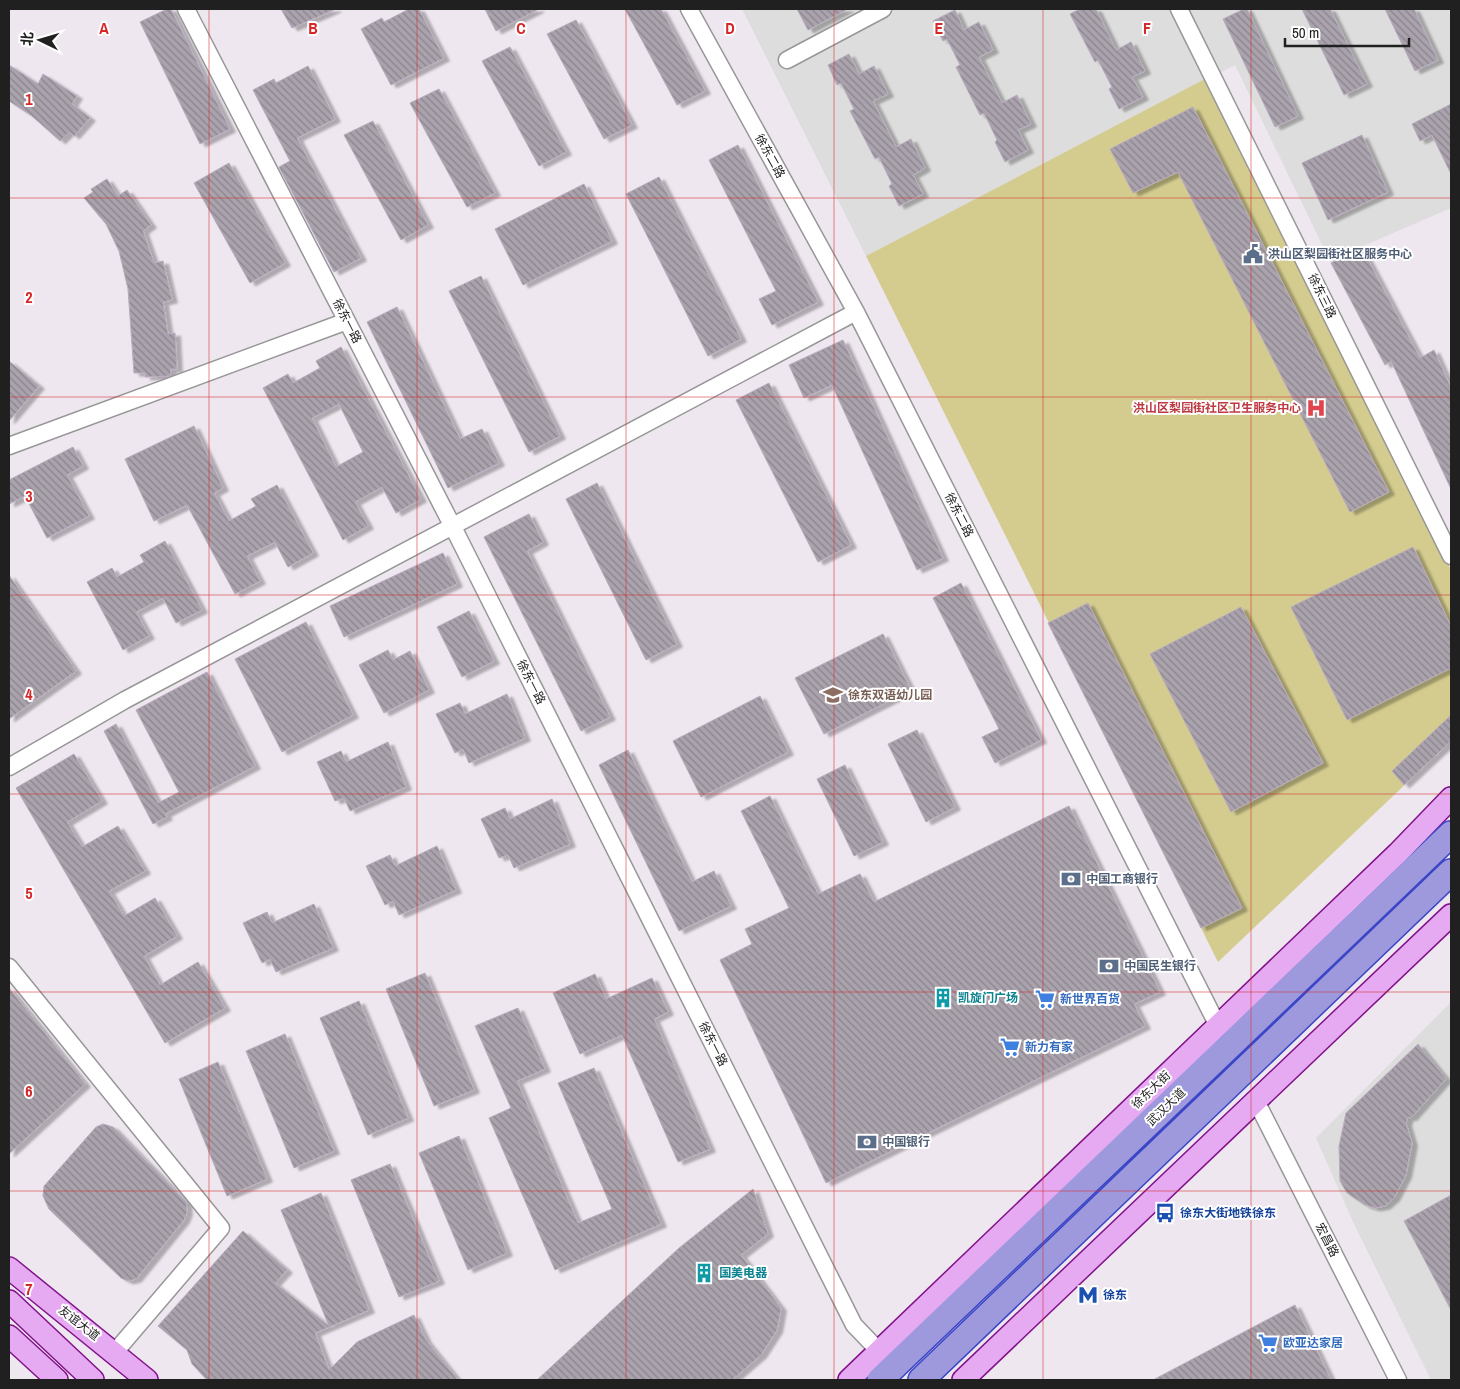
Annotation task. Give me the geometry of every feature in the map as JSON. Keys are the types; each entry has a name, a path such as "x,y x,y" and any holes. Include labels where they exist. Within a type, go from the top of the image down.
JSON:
{"highway":[{"name":"武汉大道","path":"880,1380 1451,834"},
{"path":"921,1380 1451,872"}],"main road":[{"name":"徐东大街","path":"850,1380 1398,853 1451,798"},
{"path":"963,1380 1451,915"},
{"name":"友谊大道","path":"9,1268 115,1352 147,1380"},
{"path":"9,1301 93,1380"},
{"path":"9,1336 57,1380"},
{"path":"9,1346 44,1380"}],"street":[{"name":"徐东一路","path":"186,9 452,525 854,1325 879,1351"},
{"name":"徐东二路","path":"690,9 856,312 1218,1026"},
{"path":"786,60 883,9"},
{"name":"徐东三路","path":"1179,9 1451,556"},
{"path":"9,767 125,700 856,312"},
{"path":"9,446 347,321"},
{"path":"9,966 221,1228 115,1352"},
{"name":"宏昌路","path":"1256,1100 1398,1380"}],"shaded area":[{"path":"742,9 1451,9 1451,208 1361,247 1331,263 1235,65 866,256"},
{"path":"1205,79 1451,570 1451,741 1218,962 866,256"},
{"path":"1451,1002 1451,1380 1431,1380 1353,1222 1316,1138"}],"building":[{"path":"167,9 171,9 230,129 200,144 140,22"},
{"path":"281,9 336,9 292,28"},
{"path":"409,9 419,9 444,58 391,85 361,29 382,18 384,22"},
{"path":"485,9 539,9 496,31"},
{"path":"625,9 661,9 705,91 677,105"},
{"path":"797,9 848,9 808,30"},
{"path":"1080,9 1096,9 1116,50 1131,42 1145,71 1132,77 1143,97 1119,109 1109,89 1112,87 1098,60 1095,62 1070,14"},
{"path":"1247,9 1298,116 1275,127 1223,19"},
{"path":"1302,9 1330,9 1367,84 1344,95"},
{"path":"1385,9 1414,9 1438,60 1415,71"},
{"path":"955,10 964,30 979,22 993,50 979,57 1002,103 1017,95 1031,124 1018,130 1028,150 1005,162 984,113 980,115 956,67 960,65 947,39 943,41 933,21"},
{"path":"576,20 632,125 604,139 547,34"},
{"path":"510,47 566,152 539,166 482,61"},
{"path":"849,54 859,74 874,66 888,94 873,101 896,147 911,139 925,168 913,175 923,194 899,206 889,186 892,184 879,157 875,159 850,111 854,109 841,83 837,85 828,65"},
{"path":"9,65 38,84 43,74 77,96 72,104 90,118 74,136 69,132 60,141 32,116 9,101"},
{"path":"308,66 335,119 297,138 361,258 334,272 279,167 290,161 253,90 274,79 276,83"},
{"path":"439,89 495,193 467,207 410,103"},
{"path":"1451,104 1451,174 1432,135 1420,141 1412,124"},
{"path":"1193,107 1389,492 1350,512 1178,172 1133,193 1110,149"},
{"path":"373,121 428,225 401,240 344,135"},
{"path":"1362,135 1388,192 1328,220 1302,163"},
{"path":"738,145 818,302 772,325 759,299 776,291 709,160"},
{"path":"229,163 285,263 250,283 194,183"},
{"path":"659,177 741,339 708,356 626,194"},
{"path":"107,179 118,196 127,190 151,225 143,231 154,263 163,261 172,300 163,302 168,334 175,333 177,369 171,369 170,376 145,377 145,373 134,373 128,289 119,251 106,224 84,198 93,192 91,189"},
{"path":"584,184 612,241 523,285 495,229"},
{"path":"1361,247 1420,358 1434,350 1451,388 1451,489 1391,361 1385,365 1331,263"},
{"path":"481,276 560,436 529,452 449,291"},
{"path":"397,307 460,439 482,429 499,463 448,488 367,322"},
{"path":"843,340 943,558 917,570 832,385 804,398 789,365"},
{"path":"341,347 421,499 396,513 382,487 355,502 368,526 343,540 263,388 288,374 293,383 320,368 316,361","holes":["339,404 363,452 336,467 312,418"]},
{"path":"9,361 39,386 9,421"},
{"path":"769,383 851,545 818,562 736,400"},
{"path":"194,426 223,488 214,493 229,521 256,506 251,499 277,485 313,553 288,567 275,542 247,556 260,581 235,594 187,505 154,521 125,459"},
{"path":"73,447 83,466 67,475 89,516 47,538 25,496 9,504 9,480"},
{"path":"597,483 677,644 646,660 566,499"},
{"path":"529,514 543,542 527,551 610,717 581,731 484,537"},
{"path":"165,541 202,610 176,623 163,598 136,612 149,636 123,650 87,582 112,568 117,577 144,562 140,555"},
{"path":"1413,547 1451,626 1451,668 1347,720 1291,607"},
{"path":"443,553 457,584 344,637 330,606"},
{"path":"9,575 76,671 9,719"},
{"path":"961,583 1041,740 995,763 982,737 999,729 933,598"},
{"path":"1088,603 1242,908 1201,928 1048,623"},
{"path":"1241,607 1323,763 1231,812 1150,654"},
{"path":"469,611 494,661 462,677 437,627"},
{"path":"306,622 353,715 282,752 235,659"},
{"path":"883,634 911,690 824,734 795,678"},
{"path":"388,650 393,660 410,651 429,690 384,713 359,665"},
{"path":"207,672 255,766 165,814 167,817 153,824 104,731 116,724 158,803 179,792 136,710"},
{"path":"507,694 525,738 469,763 463,749 455,753 436,714 460,703 465,714"},
{"path":"760,696 788,752 701,797 673,741"},
{"path":"1451,715 1451,741 1404,785 1392,771"},
{"path":"917,730 955,807 926,822 888,744"},
{"path":"388,742 406,787 350,811 344,798 335,801 317,762 341,751 346,762"},
{"path":"628,750 692,882 714,871 731,906 679,931 599,765"},
{"path":"74,754 102,801 67,822 82,847 118,826 145,871 109,891 124,916 155,898 177,936 144,956 160,985 198,962 225,1008 165,1043 16,788"},
{"path":"845,765 883,842 854,856 817,779"},
{"name":"凯旋门广场","path":"770,796 818,894 860,874 874,902 1069,806 1160,992 1134,1004 1145,1026 826,1183 720,960 752,944 745,929 789,908 741,811"},
{"path":"552,799 570,844 514,868 508,855 499,858 481,819 505,808 510,819"},
{"path":"437,846 456,890 399,915 393,901 385,905 366,866 390,855 395,866"},
{"path":"314,904 333,948 276,972 270,959 262,963 243,923 267,912 272,923"},
{"path":"425,973 474,1090 434,1106 386,989"},
{"path":"595,974 606,999 652,978 668,1012 654,1019 710,1149 678,1162 622,1035 580,1054 553,993"},
{"path":"9,988 85,1084 9,1154"},
{"path":"359,1001 408,1118 368,1135 320,1018"},
{"path":"518,1008 545,1069 517,1081 578,1223 612,1209 558,1083 594,1068 661,1224 555,1270 489,1118 511,1108 475,1026"},
{"path":"285,1034 334,1151 294,1168 246,1051"},
{"path":"1418,1044 1446,1079 1411,1118 1408,1117 1406,1123 1412,1143 1406,1175 1394,1198 1385,1206 1375,1208 1365,1205 1347,1193 1340,1181 1339,1146 1346,1113"},
{"path":"218,1062 267,1179 227,1196 179,1079"},
{"path":"103,1124 113,1127 186,1202 187,1212 184,1220 136,1279 128,1281 121,1278 49,1209 43,1196 44,1186 96,1127"},
{"path":"459,1136 507,1253 468,1270 419,1153"},
{"path":"390,1164 439,1281 399,1297 351,1180"},
{"name":"国美电器","path":"753,1189 768,1234 741,1255 781,1308 777,1330 761,1355 732,1380 537,1380 679,1248"},
{"path":"321,1193 369,1310 315,1333 329,1370 357,1342 414,1315 426,1340 458,1380 207,1380 192,1364 187,1350 158,1326 243,1231 287,1270 275,1283 329,1326 281,1210"},
{"path":"1451,1195 1451,1310 1404,1221"},
{"name":"欧亚达家居","path":"1295,1305 1331,1380 1153,1380"}],"place":[{"name":"洪山区梨园街社区服务中心","path":"1253,254"},
{"name":"洪山区梨园街社区卫生服务中心","path":"1316,408"},
{"name":"徐东双语幼儿园","path":"833,695"},
{"name":"中国工商银行","path":"1071,879"},
{"name":"中国民生银行","path":"1109,966"},
{"name":"凯旋门广场","path":"943,998"},
{"name":"新世界百货","path":"1045,999"},
{"name":"新力有家","path":"1010,1047"},
{"name":"中国银行","path":"867,1142"},
{"name":"徐东大街地铁徐东","path":"1165,1213"},
{"name":"国美电器","path":"704,1273"},
{"name":"徐东","path":"1088,1295"},
{"name":"欧亚达家居","path":"1268,1343"}]}
